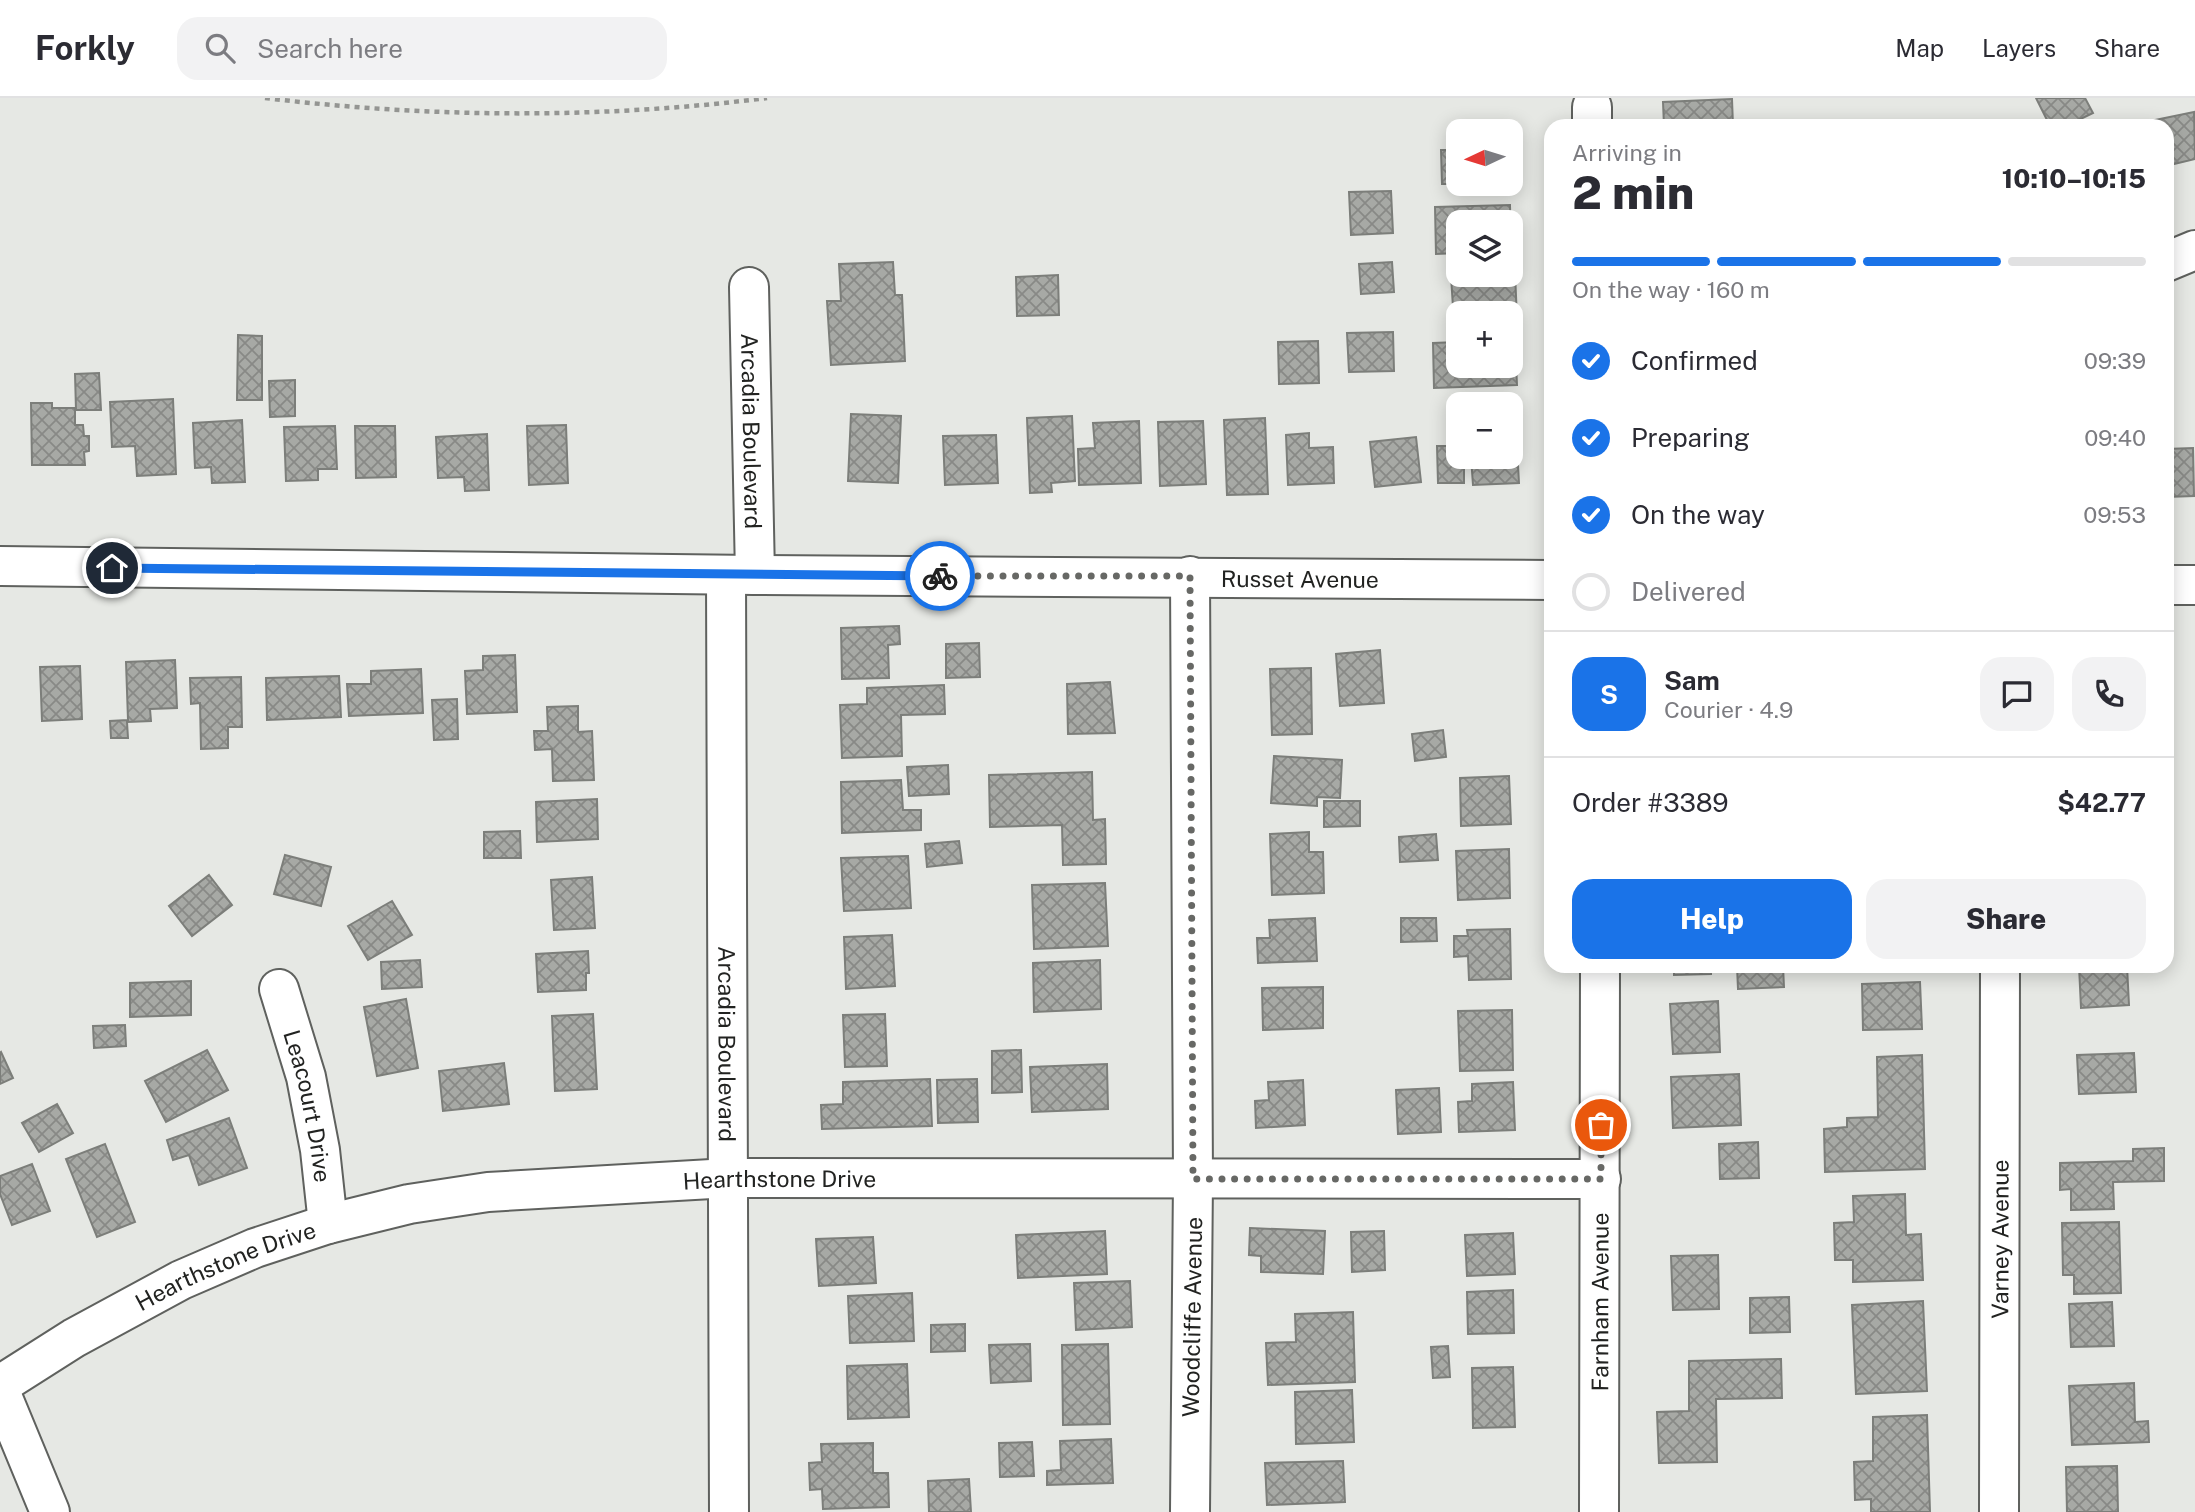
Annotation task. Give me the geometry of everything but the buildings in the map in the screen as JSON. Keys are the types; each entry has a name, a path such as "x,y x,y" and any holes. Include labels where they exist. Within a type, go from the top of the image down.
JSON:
{"street":[{"path":"2174,259 2195,250"},
{"name":"Arcadia Boulevard","path":"729,1512 729,1178 740,575 749,287"},
{"name":"Russet Avenue","path":"0,566 740,575 1544,580"},
{"name":"Woodcliffe Avenue","path":"1190,576 1193,1179 1190,1512"},
{"path":"2174,585 2195,585"},
{"name":"Farnham Avenue","path":"1599,1512 1600,973"},
{"name":"Varney Avenue","path":"2000,973 2000,1512"},
{"name":"Leacourt Drive","path":"279,989 306,1077 320,1150 328,1224"},
{"name":"Hearthstone Drive","path":"0,1385 74,1338 181,1280 254,1248 328,1224 409,1204 488,1192 729,1178 1601,1179"},
{"path":"0,1391 50,1512"}],"path":[{"path":"265,98 424,111 535,114 767,98"}],"way so far":[{"path":"940,576 1190,576 1193,1179 1601,1179 1601,1125"}],"route":[{"path":"112,568 940,576"}]}
